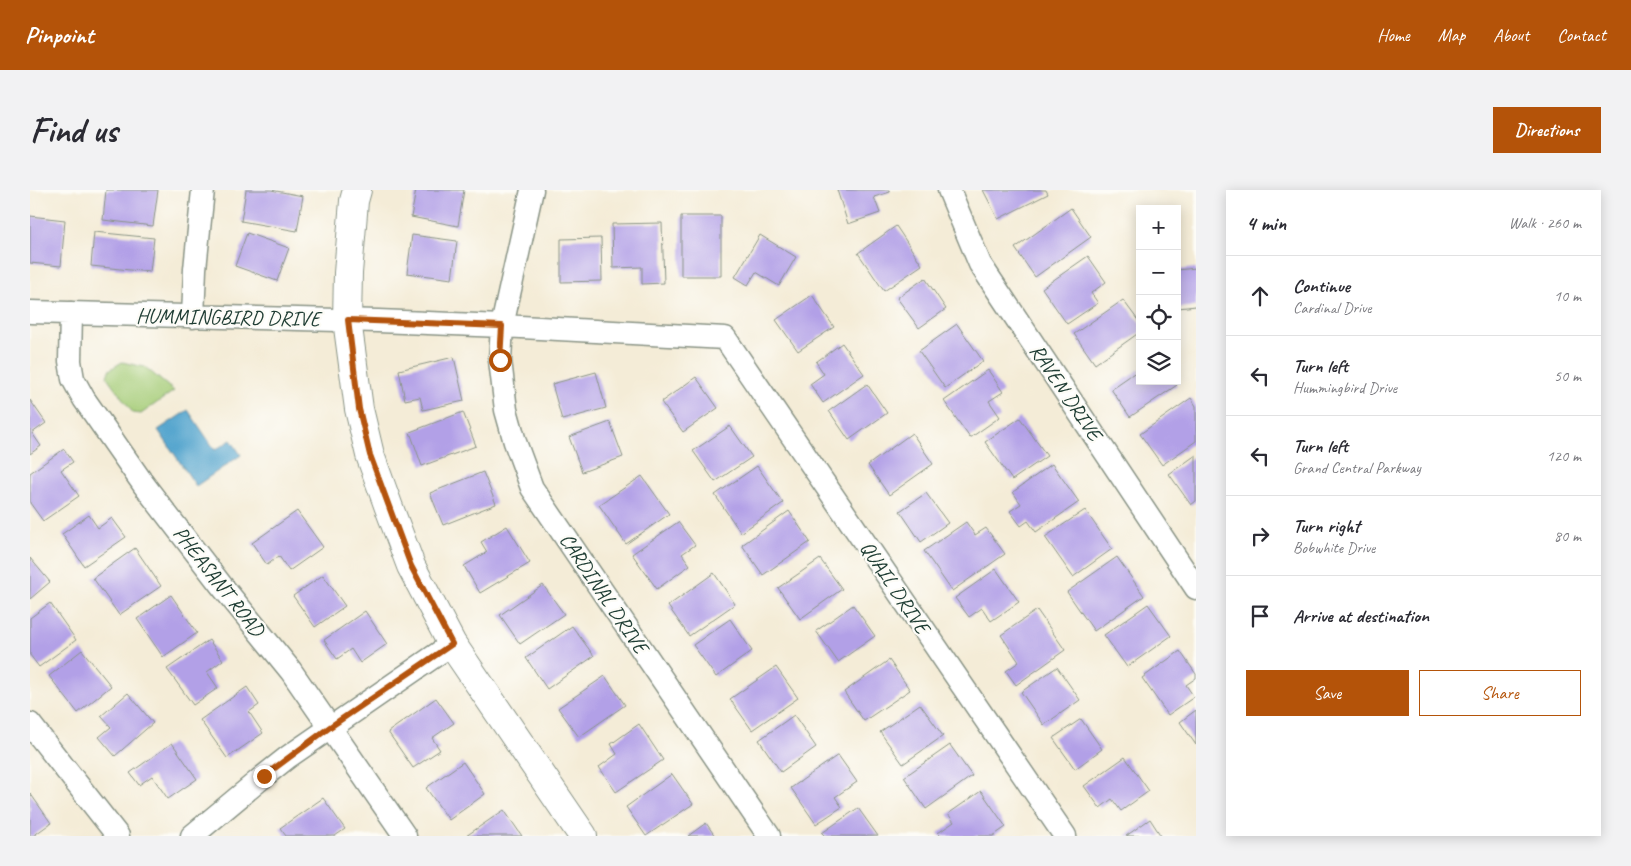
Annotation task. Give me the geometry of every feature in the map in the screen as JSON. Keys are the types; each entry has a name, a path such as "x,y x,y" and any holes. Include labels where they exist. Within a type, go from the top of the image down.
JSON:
{"street":[{"path":"193,317 195,269 203,190"},
{"path":"356,190 348,273 348,320 359,409 370,455 411,566 452,644 583,836"},
{"name":"CARDINAL DRIVE","path":"532,190 502,326 500,360 506,410 515,442 532,488 769,836"},
{"name":"RAVEN DRIVE","path":"949,190 980,264 1196,588"},
{"name":"HUMMINGBIRD DRIVE","path":"30,312 348,320 725,338"},
{"name":"PHEASANT ROAD","path":"71,313 70,361 73,379 84,399 144,484 221,585 291,671 404,836"},
{"name":"QUAIL DRIVE","path":"725,338 1065,836"},
{"path":"192,836 264,776 330,727 452,644"},
{"path":"30,724 118,836"}],"green space":[{"path":"122,362 145,367 174,391 141,414 133,413 107,377 109,370"}],"water":[{"path":"188,410 215,450 231,440 241,455 196,486 158,430"}],"building":[{"path":"106,190 158,190 153,226 103,220"},
{"path":"246,190 271,190 303,196 297,231 241,221"},
{"path":"416,190 464,190 458,226 411,217"},
{"path":"837,190 889,190 890,192 874,197 880,213 848,224"},
{"path":"983,190 1046,190 1048,194 998,219"},
{"path":"1071,208 1091,237 1035,277 1015,248"},
{"path":"30,216 65,220 61,266 30,263"},
{"path":"681,216 721,216 721,276 681,276"},
{"path":"662,223 664,283 642,284 642,267 613,268 612,224"},
{"path":"896,226 922,265 884,291 858,253"},
{"path":"94,232 154,238 150,272 91,266"},
{"path":"247,233 289,248 277,281 235,266"},
{"path":"412,235 457,241 452,279 407,273"},
{"path":"760,235 796,257 779,286 756,272 748,285 735,277"},
{"path":"601,238 602,281 561,282 561,239"},
{"path":"1088,256 1106,282 1091,293 1098,303 1067,324 1042,288"},
{"path":"1196,268 1196,306 1181,308 1181,270"},
{"path":"925,278 946,309 919,328 897,298"},
{"path":"812,295 834,327 798,351 776,320"},
{"path":"1123,300 1136,318 1136,335 1095,364 1074,334"},
{"path":"957,324 983,361 945,388 919,351"},
{"path":"842,343 864,374 823,403 810,384 824,374 816,362"},
{"path":"454,357 464,401 423,410 420,397 405,400 399,370"},
{"path":"988,370 1003,392 989,401 1000,417 970,438 944,401"},
{"path":"596,372 606,408 562,420 552,384"},
{"path":"1136,372 1136,385 1177,385 1130,417 1111,389"},
{"path":"696,377 718,408 683,432 661,402"},
{"path":"867,384 887,413 849,440 829,411"},
{"path":"1191,398 1196,406 1196,441 1162,465 1140,434"},
{"path":"30,400 46,423 32,433 41,446 30,454"},
{"path":"463,412 476,446 422,466 410,432"},
{"path":"1020,418 1047,456 1012,480 985,442"},
{"path":"610,422 623,457 582,472 569,437"},
{"path":"730,426 752,457 715,482 693,451"},
{"path":"912,433 933,464 889,495 868,465"},
{"path":"64,449 73,462 61,470 79,496 43,521 30,503 30,473"},
{"path":"1196,455 1196,501 1191,505 1169,474"},
{"path":"1052,464 1079,502 1036,532 1028,521 1021,526 1010,511 1021,504 1013,492"},
{"path":"757,466 783,503 741,533 715,495"},
{"path":"483,472 496,504 443,525 430,493"},
{"path":"642,476 669,514 626,544 599,505"},
{"path":"926,493 948,523 921,542 900,511"},
{"path":"1085,510 1112,549 1073,577 1045,537"},
{"path":"297,511 323,547 289,571 279,556 267,565 252,543"},
{"path":"789,511 810,542 763,575 742,545"},
{"path":"89,515 98,528 112,518 126,537 84,566 62,534"},
{"path":"678,522 695,545 682,554 690,565 657,589 632,554"},
{"path":"966,522 975,535 986,528 1005,554 952,591 924,551"},
{"path":"507,526 530,563 480,593 464,566 487,552 481,542"},
{"path":"135,548 161,586 119,615 93,578"},
{"path":"1117,557 1144,596 1094,631 1067,592"},
{"path":"30,558 50,582 30,599"},
{"path":"820,559 842,589 800,619 778,588"},
{"path":"996,569 1019,602 991,621 982,608 969,617 955,598"},
{"path":"714,573 735,604 689,636 668,606"},
{"path":"323,575 345,606 315,627 293,596"},
{"path":"543,585 564,614 520,644 500,615"},
{"path":"171,595 197,633 163,657 137,619"},
{"path":"50,603 76,640 39,667 30,655 30,618"},
{"path":"1148,604 1171,636 1127,667 1104,635"},
{"path":"853,605 875,636 838,662 816,631"},
{"path":"1037,610 1065,650 1016,685 1006,671 1019,662 1001,635"},
{"path":"365,611 387,644 360,663 351,649 337,659 324,640"},
{"path":"730,619 752,651 716,677 693,645"},
{"path":"572,626 594,656 547,689 526,658"},
{"path":"209,640 223,660 207,672 218,688 193,705 167,669"},
{"path":"82,650 111,686 78,713 49,676"},
{"path":"1180,651 1196,674 1196,678 1186,685 1194,697 1168,715 1142,678"},
{"path":"889,660 910,690 864,721 844,692"},
{"path":"776,667 798,698 752,730 730,699"},
{"path":"1057,667 1080,700 1044,725 1021,692"},
{"path":"605,676 625,705 579,737 558,708"},
{"path":"247,687 259,705 249,712 263,733 227,758 200,720"},
{"path":"128,693 153,723 115,756 99,737 111,727 101,716"},
{"path":"436,698 454,723 432,738 440,750 413,768 388,732"},
{"path":"920,704 943,736 903,764 880,732"},
{"path":"1196,710 1196,745 1180,722"},
{"path":"794,715 816,747 781,772 759,740"},
{"path":"1081,719 1102,749 1075,769 1053,738"},
{"path":"639,724 663,760 616,792 599,767 617,754 611,744"},
{"path":"172,743 197,779 168,799 152,776 139,785 130,773"},
{"path":"950,745 972,776 926,809 904,777"},
{"path":"838,755 857,782 835,797 842,807 816,824 791,788"},
{"path":"1125,757 1149,791 1121,811 1112,799 1100,808 1084,786"},
{"path":"463,762 485,794 449,820 426,788"},
{"path":"672,774 693,804 646,836 626,807"},
{"path":"981,791 1006,827 993,836 941,836 938,833 954,822 948,814"},
{"path":"30,793 51,823 33,836 30,836"},
{"path":"323,798 345,829 335,836 286,836 280,828"},
{"path":"858,808 878,836 825,836 822,833"},
{"path":"504,810 522,836 466,836"},
{"path":"1150,819 1161,836 1126,836"},
{"path":"706,823 715,836 688,836"}],"route":[{"path":"264,776 330,727 452,644 411,566 370,455 359,409 348,320 502,326 500,360"}]}
